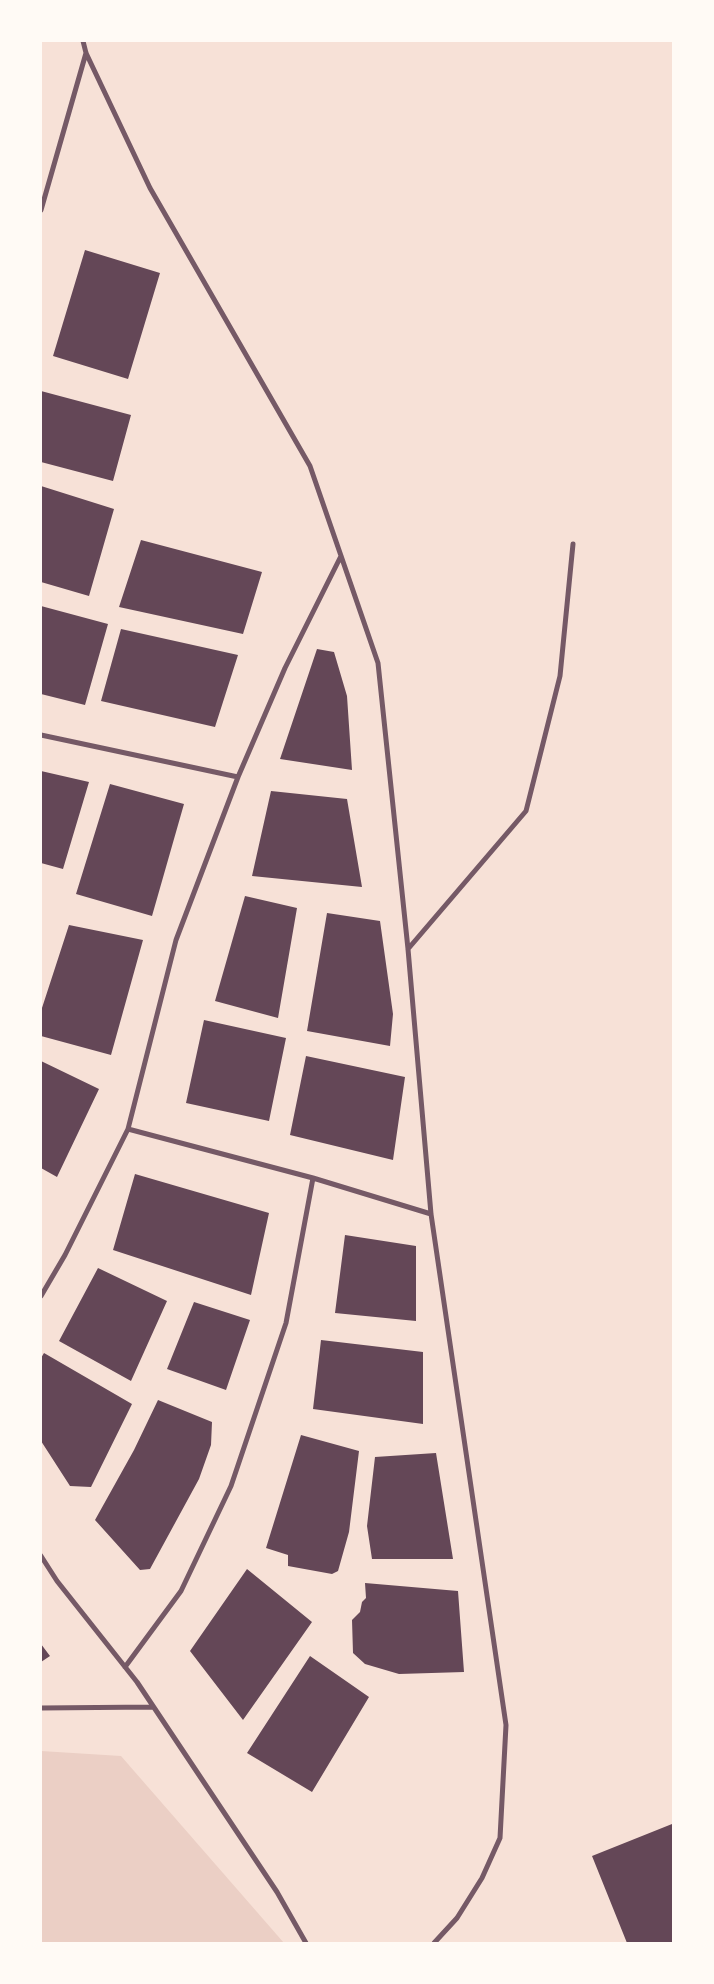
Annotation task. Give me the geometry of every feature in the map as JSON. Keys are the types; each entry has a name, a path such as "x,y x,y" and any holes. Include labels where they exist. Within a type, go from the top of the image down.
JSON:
{"street":[{"path":"83,41 86,53 150,188 310,466 378,664 408,949 431,1214 506,1725 500,1838 482,1878 457,1918 434,1943"},
{"path":"41,210 86,53"},
{"path":"408,949 526,811 560,676 573,544"},
{"path":"41,1296 65,1255 128,1129 176,940 238,777 285,668 341,556"},
{"path":"41,735 238,777"},
{"path":"128,1129 313,1178 431,1214"},
{"path":"125,1667 181,1591 231,1486 286,1323 313,1178"},
{"path":"41,1556 57,1581 125,1667 153,1707 276,1892 306,1943"},
{"path":"41,1708 153,1707"}],"shaded area":[{"path":"41,1751 121,1756 284,1943 41,1943"}],"building":[{"path":"85,250 160,273 128,379 53,356"},
{"path":"41,391 131,415 113,481 41,462"},
{"path":"41,486 114,509 89,596 41,582"},
{"path":"141,540 262,572 243,634 119,607"},
{"path":"41,606 108,624 85,705 41,694"},
{"path":"121,629 238,655 215,727 101,701"},
{"path":"317,649 334,652 347,696 352,770 280,759"},
{"path":"41,771 89,782 63,869 41,863"},
{"path":"110,784 184,804 152,916 76,894"},
{"path":"271,791 347,799 362,887 252,876"},
{"path":"245,896 297,908 278,1018 215,1001"},
{"path":"327,913 380,921 393,1014 390,1046 307,1031"},
{"path":"69,925 143,940 111,1055 41,1036 41,1011"},
{"path":"204,1020 286,1038 269,1121 186,1103"},
{"path":"306,1056 405,1077 393,1160 290,1135"},
{"path":"41,1061 99,1089 57,1177 41,1168"},
{"path":"135,1174 269,1213 251,1295 113,1250"},
{"path":"345,1235 416,1246 416,1321 335,1313"},
{"path":"98,1268 167,1301 131,1381 59,1341"},
{"path":"194,1302 250,1320 226,1390 167,1369"},
{"path":"321,1340 423,1352 423,1424 313,1409"},
{"path":"44,1353 132,1404 91,1487 70,1486 41,1441 41,1358"},
{"path":"158,1400 212,1422 211,1445 199,1479 150,1569 140,1570 95,1520 134,1450"},
{"path":"301,1435 359,1451 349,1532 338,1571 332,1574 288,1566 288,1555 266,1548"},
{"path":"436,1453 453,1559 372,1559 367,1526 375,1457"},
{"path":"247,1569 312,1622 243,1720 190,1651"},
{"path":"365,1583 458,1591 464,1672 399,1674 365,1664 353,1653 352,1620 360,1612 362,1602 366,1598"},
{"path":"41,1644 50,1656 41,1662"},
{"path":"310,1656 369,1697 312,1792 247,1753"},
{"path":"672,1824 673,1943 627,1943 592,1856"}]}
